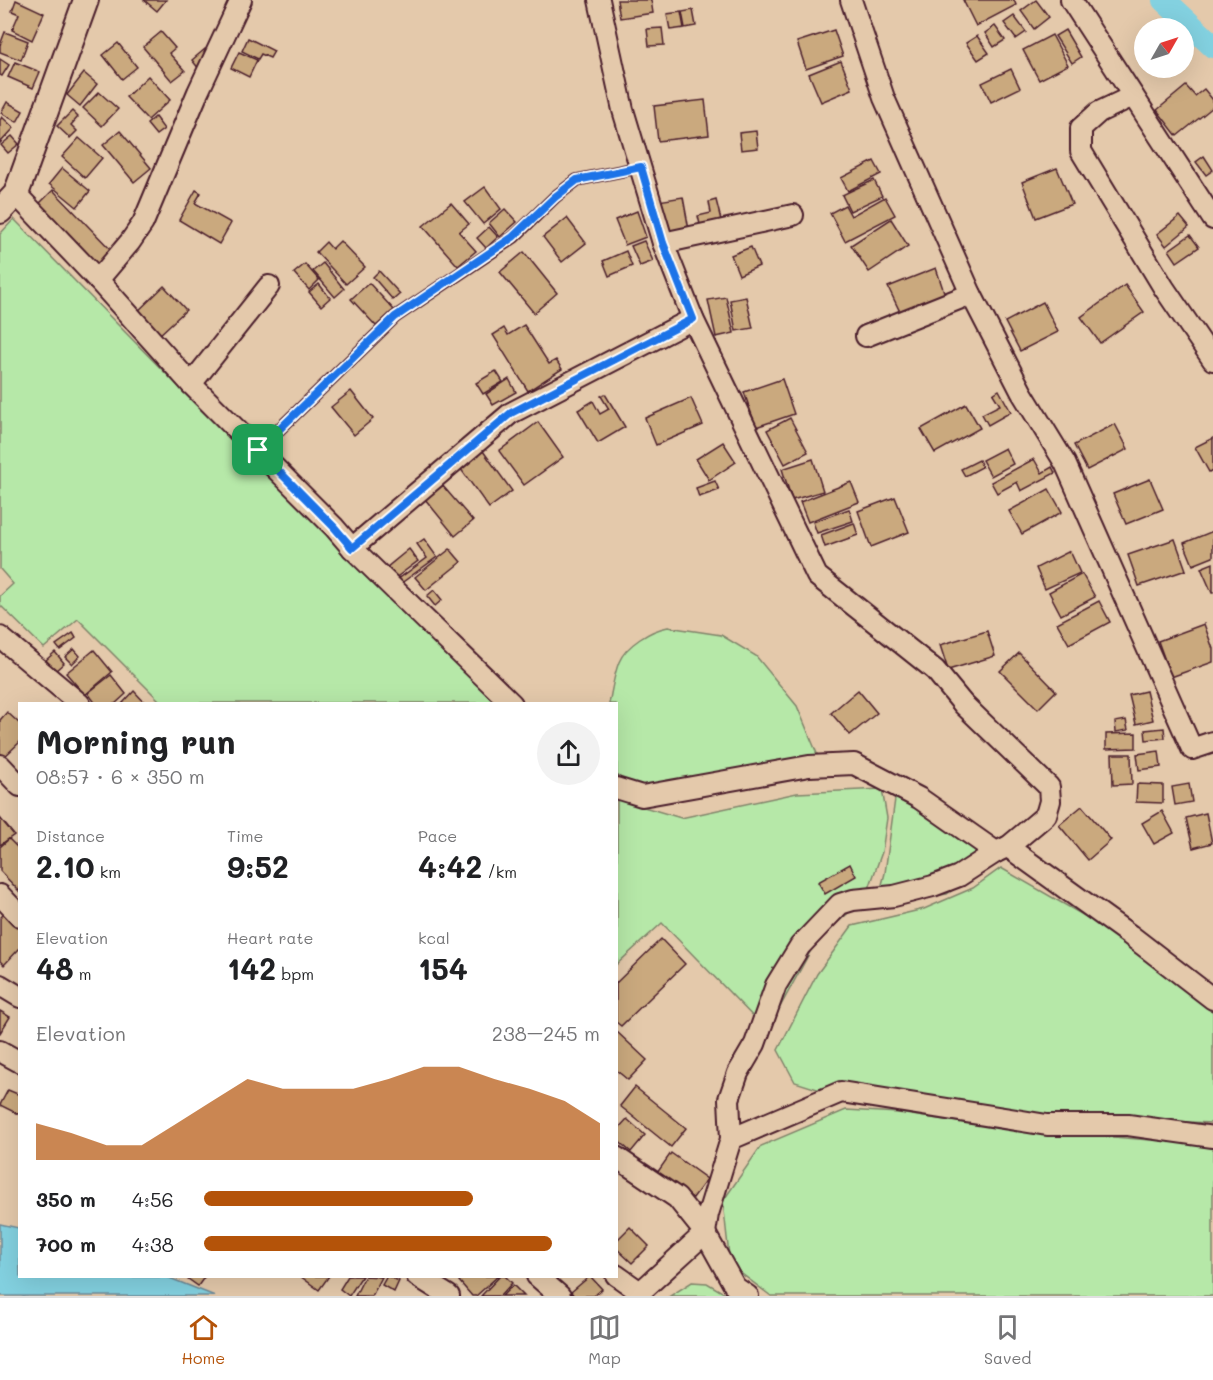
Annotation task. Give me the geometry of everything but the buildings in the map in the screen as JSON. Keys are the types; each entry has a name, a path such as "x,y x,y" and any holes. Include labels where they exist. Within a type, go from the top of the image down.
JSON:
{"street":[{"path":"86,0 8,202 98,280 190,384 258,450 352,548 510,702"},
{"path":"98,280 143,223 198,93 241,0"},
{"path":"599,0 623,110 663,243 693,319 817,576 935,670 963,704 1049,787 1050,801 1046,815 1002,849 959,876 933,886 894,896 853,900 840,904 800,946 776,985 755,1044 738,1073 729,1099 730,1139 708,1214 705,1233 638,1294 618,1277"},
{"path":"851,0 884,98 971,294 1022,393 1065,463 1192,749 1213,742"},
{"path":"1071,0 1213,219"},
{"path":"1132,96 1100,112 1081,128 1081,151 1164,288 1213,360"},
{"path":"663,243 793,215"},
{"path":"190,384 269,286"},
{"path":"866,336 971,294"},
{"path":"352,548 511,413 693,319"},
{"path":"0,636 78,702"},
{"path":"618,789 642,796 809,766 854,764 919,798 1002,849 1130,935 1213,999"},
{"path":"0,765 18,784"},
{"path":"0,896 18,913"},
{"path":"0,985 18,996"},
{"path":"0,1052 18,1061"},
{"path":"730,1139 842,1092 1047,1125 1128,1125 1213,1137"},
{"path":"618,1158 677,1198 705,1233 735,1287 748,1296"},
{"path":"420,1278 449,1296"},
{"path":"539,1278 560,1296"}],"lane":[{"path":"258,450 395,317 513,237 555,197 577,180 641,167"}],"green space":[{"path":"14,219 239,448 500,702 161,702 78,619 44,648 0,605 0,596 13,584 0,569 0,234"},
{"path":"668,627 721,635 756,656 797,706 818,756 693,796 633,787 618,776 618,702 609,702 614,677 622,656 627,650 647,635"},
{"path":"882,789 887,818 882,852 866,897 815,943 767,1031 662,923 618,963 618,799 681,818 797,793"},
{"path":"908,798 962,842 994,861 947,894 877,904 885,873 895,799"},
{"path":"1001,868 1109,930 1169,975 1213,1012 1213,1123 1066,1117 855,1101 795,1082 778,1050 817,974 852,926 924,909 973,888"},
{"path":"846,1110 898,1113 1000,1128 1213,1145 1213,1296 771,1296 730,1265 723,1201 761,1146"},
{"path":"692,1282 707,1283 729,1296 670,1296"}],"water":[{"path":"0,1224 18,1228 18,1278 170,1278 215,1296 0,1296"}],"waterway":[{"path":"1164,0 1213,46"}],"route":[{"path":"641,167 663,243 693,319 511,413 352,548 258,450 395,317 513,237 555,197 577,180 641,167"}]}
